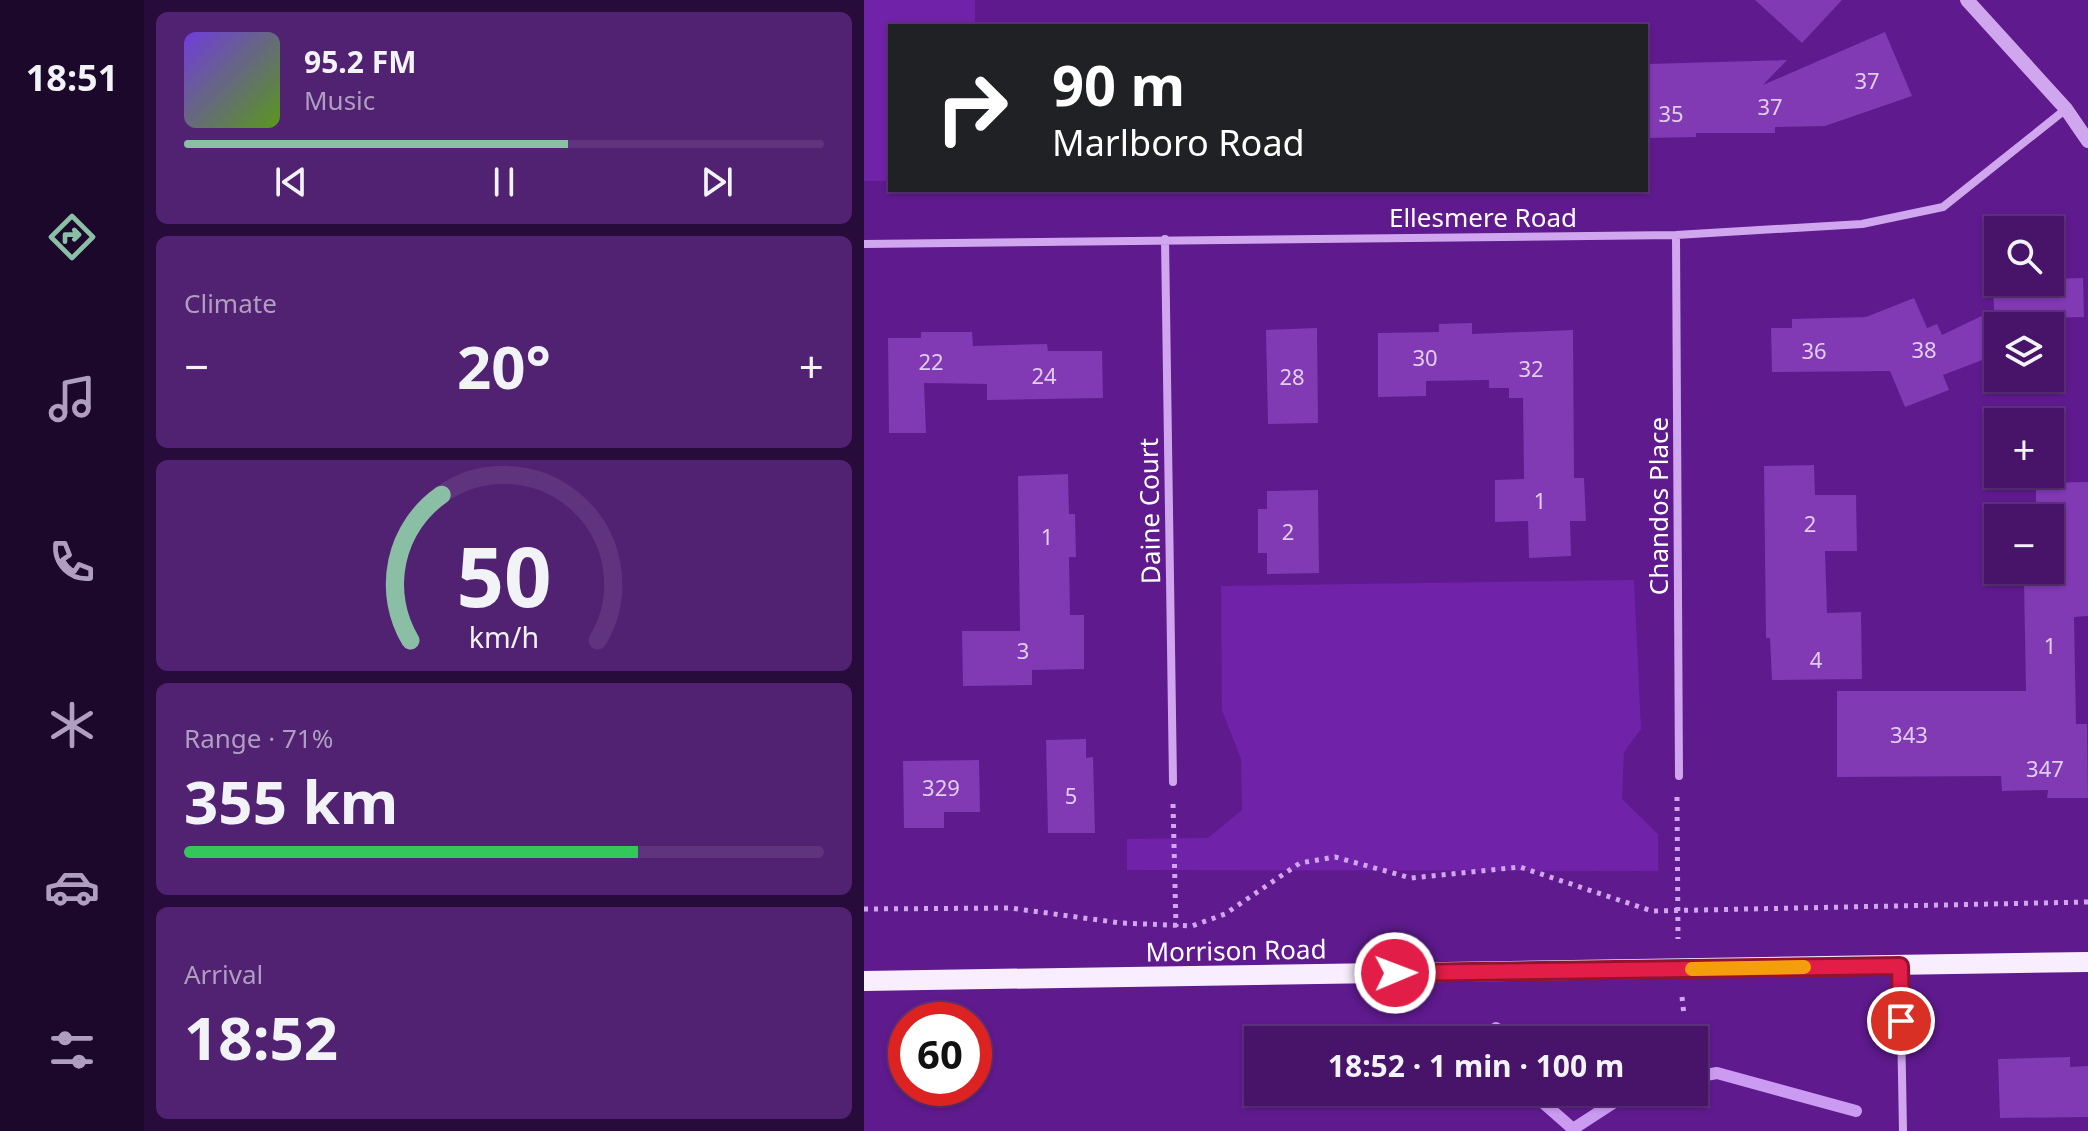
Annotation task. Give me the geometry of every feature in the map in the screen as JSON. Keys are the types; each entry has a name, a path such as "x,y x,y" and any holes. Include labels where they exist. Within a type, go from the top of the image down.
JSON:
{"main road":[{"name":"Morrison Road","path":"864,981 2088,962"}],"street":[{"path":"1967,0 2066,109 2088,141"},
{"name":"Ellesmere Road","path":"864,244 1676,235 1862,224 1943,207 2066,109"},
{"name":"Chandos Place","path":"1676,235 1679,776"},
{"name":"Daine Court","path":"1165,239 1173,782"},
{"path":"1900,966 1903,1131"}],"path":[{"path":"1675,911 1679,776"},
{"path":"1173,782 1176,927"},
{"path":"864,909 1010,908 1176,927 1192,926 1225,914 1283,873 1315,858 1355,860 1411,878 1520,867 1637,908 1675,911 2088,902"}],"shaded area":[{"path":"864,0 975,0 975,24 888,24 888,181 864,181"},
{"path":"1634,580 1641,729 1624,752 1622,799 1658,834 1658,871 1127,870 1127,839 1208,838 1242,810 1241,759 1222,710 1221,586"}],"building":[{"path":"1755,0 1842,0 1802,43"},
{"path":"1885,32 1912,96 1825,126 1775,127 1775,133 1696,133 1696,137 1648,138 1648,64 1787,60 1763,85"},
{"path":"2083,278 2084,317 2064,317 2064,312 1990,312 1994,310 1994,296 2064,296 2064,279"},
{"path":"1914,298 1927,328 1937,324 1942,335 1984,315 1984,359 1943,375 1949,390 1905,407 1890,371 1772,372 1771,328 1792,328 1792,319 1866,317"},
{"path":"1472,323 1472,334 1573,330 1574,478 1584,478 1586,521 1570,521 1571,556 1529,558 1528,521 1495,522 1495,480 1524,479 1523,398 1509,398 1509,388 1489,388 1489,380 1426,381 1426,396 1378,397 1378,333 1439,332 1439,324"},
{"path":"1317,328 1318,423 1268,424 1266,330"},
{"path":"921,332 972,332 973,346 1047,344 1048,351 1102,351 1103,398 987,400 987,384 924,383 926,433 889,433 888,338 921,338"},
{"path":"1814,465 1815,495 1856,495 1857,551 1825,551 1827,613 1861,612 1862,679 1772,680 1770,638 1766,638 1764,466"},
{"path":"1068,474 1069,514 1075,514 1076,557 1069,557 1070,615 1084,615 1084,669 1032,670 1032,685 963,686 962,631 1020,631 1018,476"},
{"path":"2064,482 2088,482 2088,616 2074,617 2076,724 2087,724 2088,798 2047,798 2048,790 2002,791 2001,776 1837,777 1837,691 2026,691 2024,584 2064,584 2064,504 2036,504 2036,488 2064,488"},
{"path":"1318,490 1319,573 1267,574 1267,553 1258,553 1258,509 1267,509 1267,491"},
{"path":"1086,739 1086,758 1093,757 1095,833 1048,833 1046,740"},
{"path":"979,760 980,812 944,812 944,828 904,828 903,761"},
{"path":"2070,1057 2070,1067 2088,1066 2088,1117 2000,1118 1998,1059"}],"waterway":[{"path":"1708,1075 1717,1073 1856,1111"},
{"path":"1547,1106 1573,1129 1608,1106"}],"slow traffic":[{"path":"1692,969 1804,967"}],"route":[{"path":"1395,973 1900,966 1901,1021"}]}
